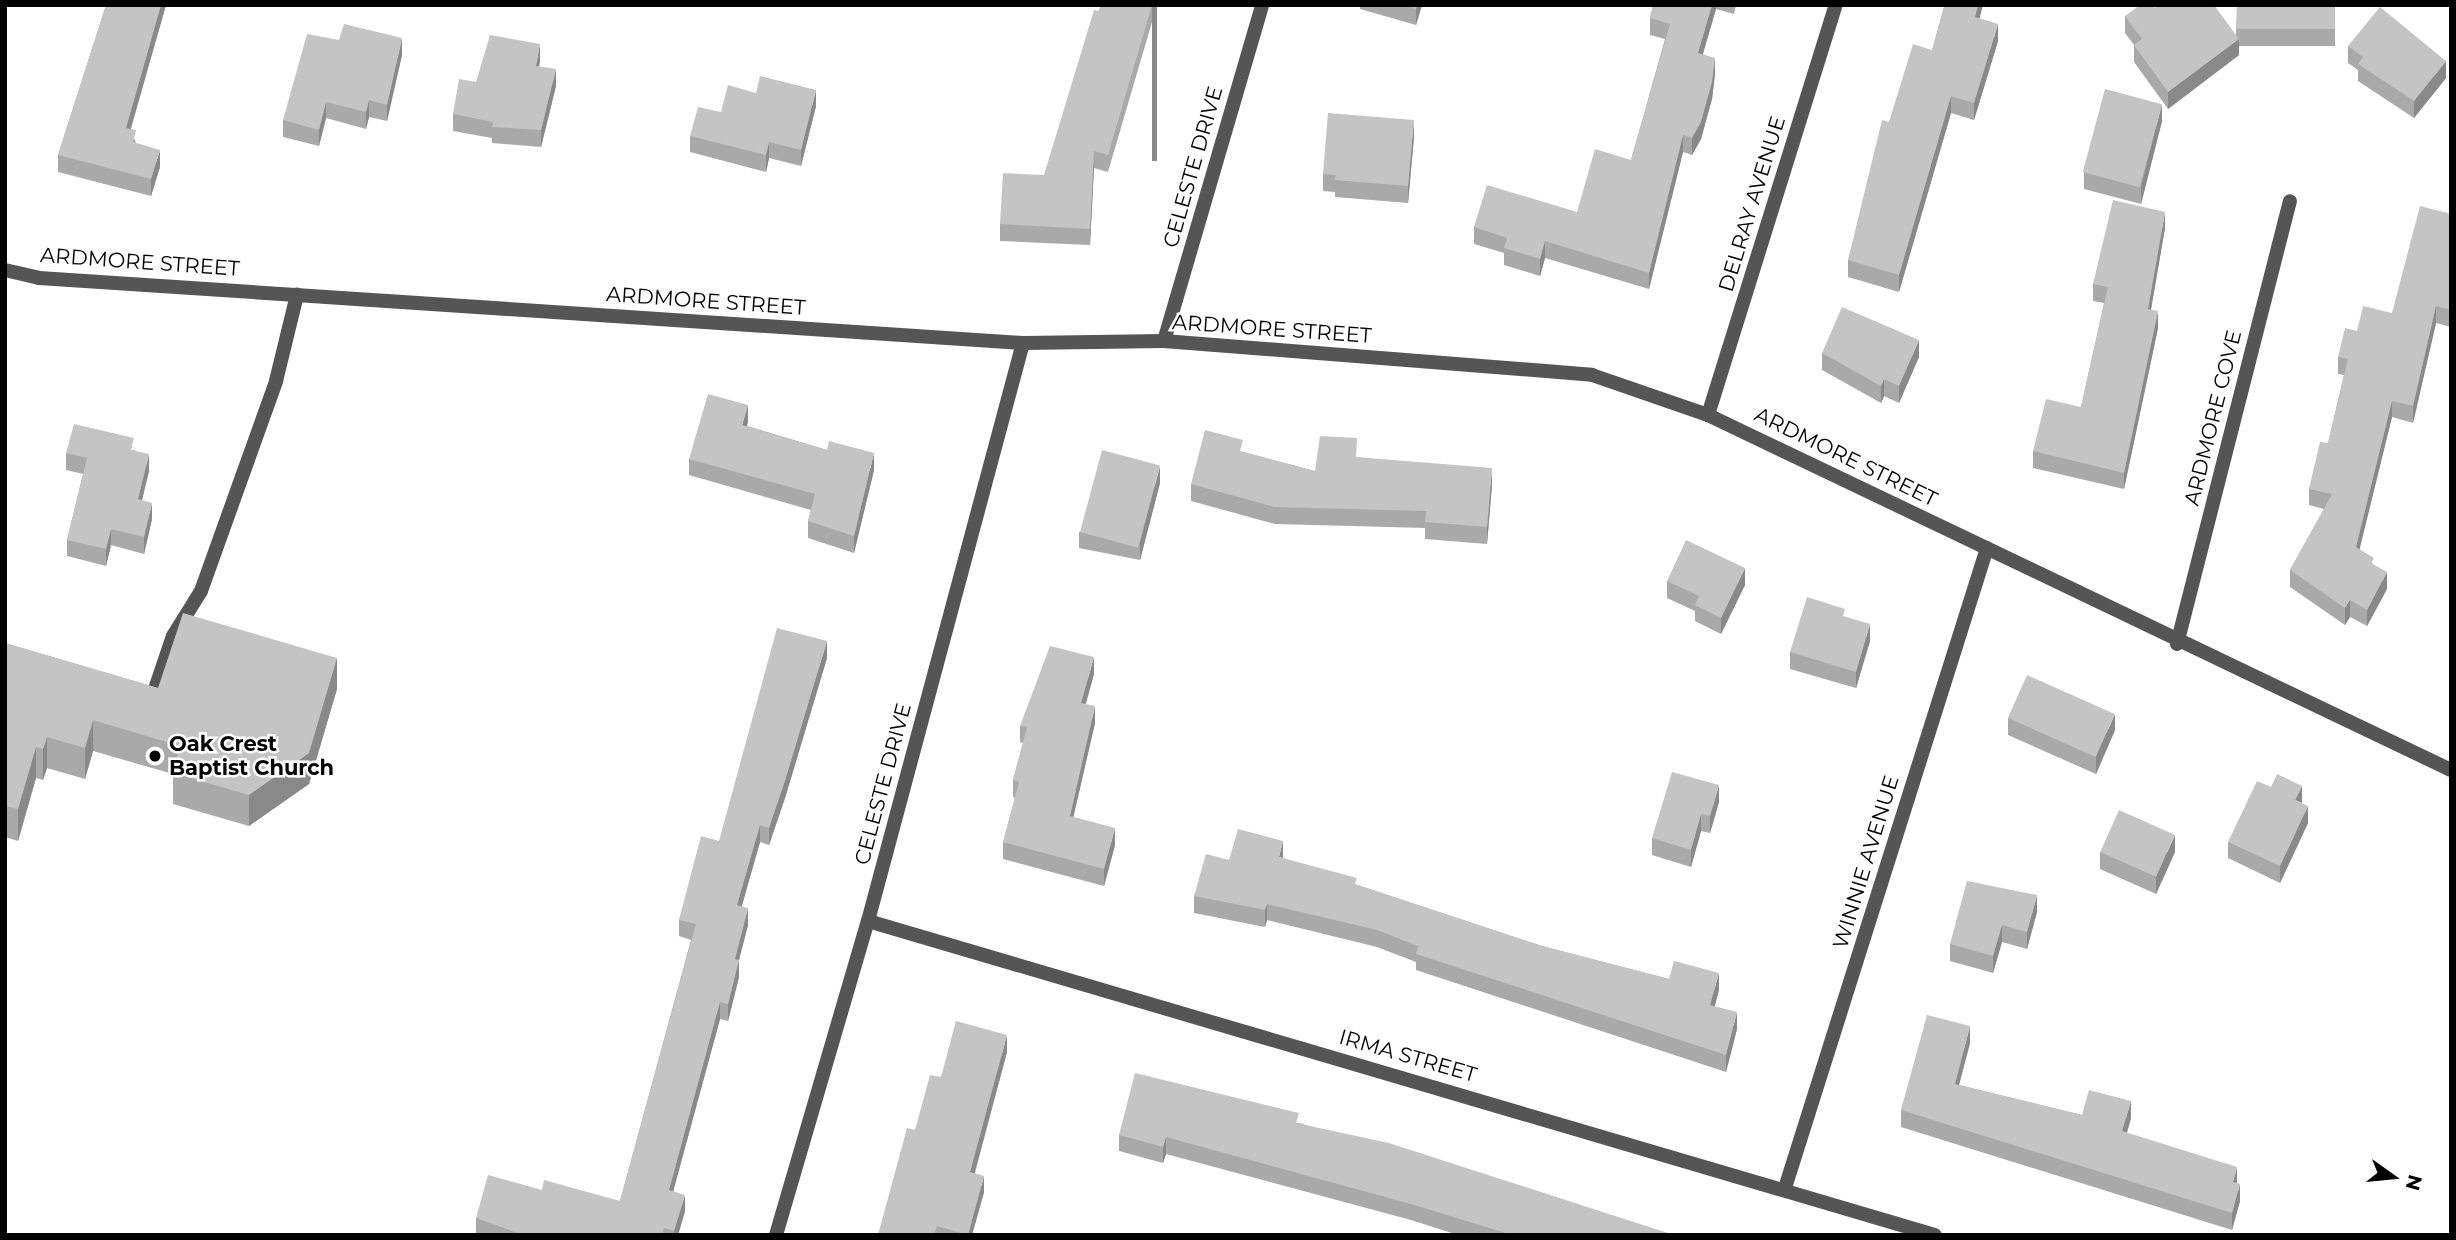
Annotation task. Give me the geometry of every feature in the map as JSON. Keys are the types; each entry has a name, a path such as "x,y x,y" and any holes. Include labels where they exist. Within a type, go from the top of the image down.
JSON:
{"street":[{"name":"CELESTE DRIVE","path":"1164,341 1262,5"},
{"name":"DELRAY AVENUE","path":"1708,415 1836,5"},
{"name":"ARDMORE COVE","path":"2177,644 2290,201"},
{"name":"ARDMORE STREET","path":"5,270 298,295 1023,343 1164,341 1592,375 1708,415 1987,548 2177,644 2451,770"},
{"path":"154,692 173,636 201,591 276,382 298,295"},
{"name":"CELESTE DRIVE","path":"776,1235 868,920 1023,343"},
{"name":"WINNIE AVENUE","path":"1785,1188 1987,548"},
{"name":"IRMA STREET","path":"868,920 1785,1188 1935,1235"}],"building":[{"path":"106,5 161,5 126,128 136,130 133,142 160,150 151,179 58,155"},
{"path":"1101,5 1152,5 1108,155 1094,151 1090,229 1000,224 1003,173 1044,175 1094,10 1099,11"},
{"path":"1653,5 1712,5 1698,53 1715,58 1712,82 1701,122 1692,138 1683,135 1649,273 1545,241 1540,259 1504,248 1507,238 1474,227 1487,185 1577,212 1595,149 1631,160 1670,24 1650,18"},
{"path":"1945,5 1978,5 1975,17 1998,24 1974,103 1951,96 1899,275 1848,260 1882,120 1889,122 1913,44 1932,50"},
{"path":"2140,5 2153,5 2155,8 2158,5 2214,5 2239,39 2168,92 2134,45 2142,39 2125,16"},
{"path":"2237,5 2335,5 2335,29 2237,29"},
{"path":"2380,7 2446,61 2414,101 2358,64 2363,57 2348,46"},
{"path":"344,24 402,38 387,105 369,100 366,112 326,102 319,130 283,120 307,34 339,40"},
{"path":"490,35 540,44 536,66 556,69 541,130 492,127 493,122 453,114 459,79 476,82"},
{"path":"760,76 816,90 801,150 769,142 766,155 690,136 698,107 721,112 728,85 756,93"},
{"path":"2105,89 2162,104 2140,187 2083,172"},
{"path":"1328,113 1414,120 1408,186 1335,180 1336,175 1323,174"},
{"path":"2113,200 2165,212 2148,309 2158,311 2124,473 2033,451 2046,399 2081,407 2108,287 2093,284"},
{"path":"2420,206 2451,214 2451,310 2436,306 2413,406 2392,401 2356,547 2374,558 2371,563 2387,572 2367,610 2350,600 2345,608 2290,570 2332,494 2309,489 2320,442 2328,443 2348,359 2338,357 2345,328 2357,331 2363,306 2392,313"},
{"path":"1842,307 1919,340 1899,386 1884,379 1881,386 1822,353"},
{"path":"708,394 748,405 742,425 827,450 829,441 874,453 854,536 808,521 815,494 689,459"},
{"path":"74,424 134,438 131,450 149,454 138,499 152,503 144,537 111,529 106,549 67,540 87,458 66,453"},
{"path":"1205,430 1243,440 1240,451 1315,471 1320,436 1357,438 1356,457 1492,468 1487,527 1425,522 1426,511 1275,507 1191,484"},
{"path":"1102,450 1160,466 1138,548 1080,532"},
{"path":"1686,540 1745,568 1721,618 1695,605 1699,596 1667,581"},
{"path":"1807,597 1845,609 1843,616 1870,624 1856,672 1790,652"},
{"path":"183,613 337,658 309,753 249,795 173,773 180,746 93,720 85,748 47,737 43,749 36,747 18,809 5,806 5,643 158,688"},
{"path":"777,628 827,641 769,828 760,825 737,905 748,908 735,959 739,960 728,1004 720,1002 669,1190 685,1195 674,1231 664,1228 662,1235 523,1235 476,1218 488,1175 542,1190 544,1180 620,1201 696,924 679,920 701,836 719,841"},
{"path":"1050,646 1094,657 1081,703 1095,706 1070,816 1115,828 1104,869 1003,842 1019,782 1013,780 1027,727 1020,726"},
{"path":"2027,675 2115,714 2096,757 2008,718"},
{"path":"1672,772 1719,785 1710,816 1701,814 1691,850 1652,838"},
{"path":"2277,774 2302,786 2295,800 2308,806 2280,866 2228,842 2257,781 2271,787"},
{"path":"2119,810 2175,835 2156,877 2100,852"},
{"path":"1238,829 1283,841 1279,857 1357,878 1355,884 1542,946 1669,979 1674,961 1719,973 1710,1005 1737,1012 1726,1055 1416,954 1418,946 1377,930 1267,904 1265,910 1194,896 1206,854 1229,860"},
{"path":"1967,881 2037,895 2027,932 2002,925 1993,956 1950,944"},
{"path":"1927,1015 1970,1026 1955,1084 2082,1115 2089,1090 2131,1101 2122,1131 2237,1167 2233,1182 2240,1184 2232,1213 1901,1110"},
{"path":"956,1021 1007,1035 970,1172 984,1176 968,1235 937,1226 934,1235 878,1235 907,1128 915,1130 930,1075 941,1077"},
{"path":"1135,1073 1299,1113 1296,1123 1389,1143 1674,1235 1509,1235 1411,1204 1166,1137 1163,1147 1119,1135"}],"place":[{"name":"Oak Crest Baptist Church","path":"155,756"}]}
